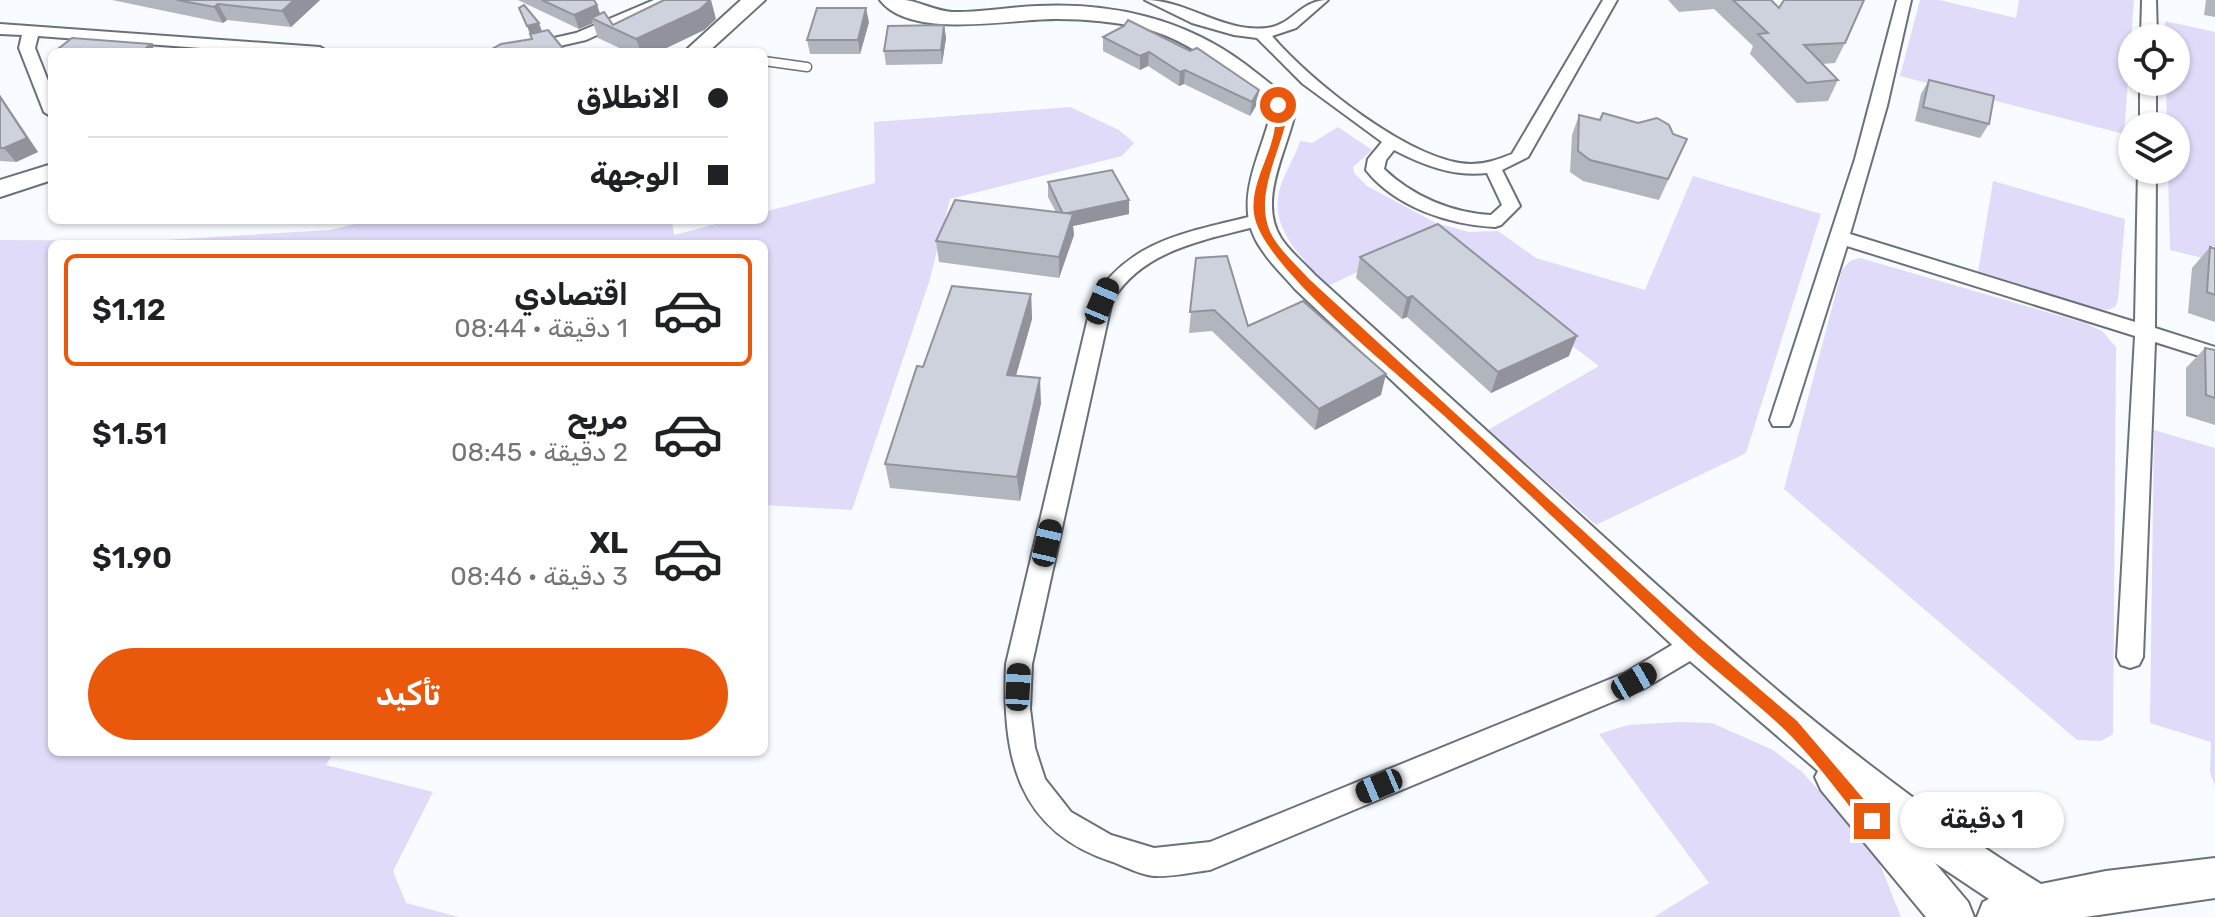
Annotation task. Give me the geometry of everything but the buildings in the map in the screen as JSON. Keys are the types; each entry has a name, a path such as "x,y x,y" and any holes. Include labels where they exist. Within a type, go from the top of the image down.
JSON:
{"street":[{"path":"530,48 581,37 667,0"},
{"path":"700,48 754,0"},
{"path":"891,0 915,12 936,17 1056,12 1086,14 1127,20 1186,36 1268,93 1278,105 1282,117 1258,199 1260,220 1270,242 1305,282 1509,467 1696,644 1791,726 2030,913 2106,892 2215,878"},
{"path":"1152,0 1238,31 1262,34 1289,26 1321,0"},
{"path":"1262,34 1299,74 1391,142 1427,161 1449,166 1492,167 1519,157 1610,0"},
{"path":"1781,420 1839,237 1894,47 1904,0"},
{"path":"2149,0 2149,24"},
{"path":"0,29 263,48"},
{"path":"33,32 27,39 27,48 48,102"},
{"path":"1391,142 1377,159 1375,170 1381,178 1433,208 1458,217 1495,221 1511,206 1492,167"},
{"path":"0,189 48,173"},
{"path":"2130,657 2145,332 2147,184"},
{"path":"0,201 48,196"},
{"path":"1260,220 1170,247 1130,264 1111,281 1102,301 1019,664 1017,709 1022,748 1033,785 1061,821 1104,846 1154,862 1210,856 1634,681 1696,644"},
{"path":"1839,237 2215,354"},
{"path":"1791,726 1953,917"}],"lane":[{"path":"768,62 807,67"}],"shaded area":[{"path":"1920,0 1939,0 2016,18 2019,0 2134,0 2132,24 2118,24 2118,96 2127,96 2126,112 2118,112 2118,132 1900,76"},
{"path":"2190,26 2215,32 2215,261 2170,250 2168,184 2190,184 2190,112 2167,112 2166,96 2190,96"},
{"path":"1070,107 1119,130 1134,143 1122,156 950,199 930,279 852,510 768,505 768,240 165,240 330,230 355,224 673,224 674,235 717,224 768,224 768,211 875,183 874,122"},
{"path":"1338,127 1372,150 1353,167 1354,173 1367,186 1436,223 1469,232 1498,231 1536,258 1645,290 1693,176 1821,214 1746,453 1596,525 1488,430 1599,366 1429,238 1328,286 1290,242 1279,217 1280,188 1285,176 1300,141 1312,143"},
{"path":"1993,181 2125,219 2115,307 2107,310 2090,308 1978,272"},
{"path":"0,240 48,240 48,756 332,756 326,765 433,792 393,871 406,903 459,917 0,917"},
{"path":"1860,258 2085,323 2102,331 2116,347 2113,734 2101,741 2077,740 1784,489 1842,270 1850,261"},
{"path":"2154,430 2215,448 2215,786 2210,772 2211,742 2150,723"},
{"path":"1712,723 1773,750 1802,772 1875,852 1901,917 1654,917 1709,883 1599,734 1628,725"}],"route":[{"path":"1278,105 1282,117 1258,199 1260,220 1270,242 1305,282 1509,467 1696,644 1791,726 1872,821"}]}
